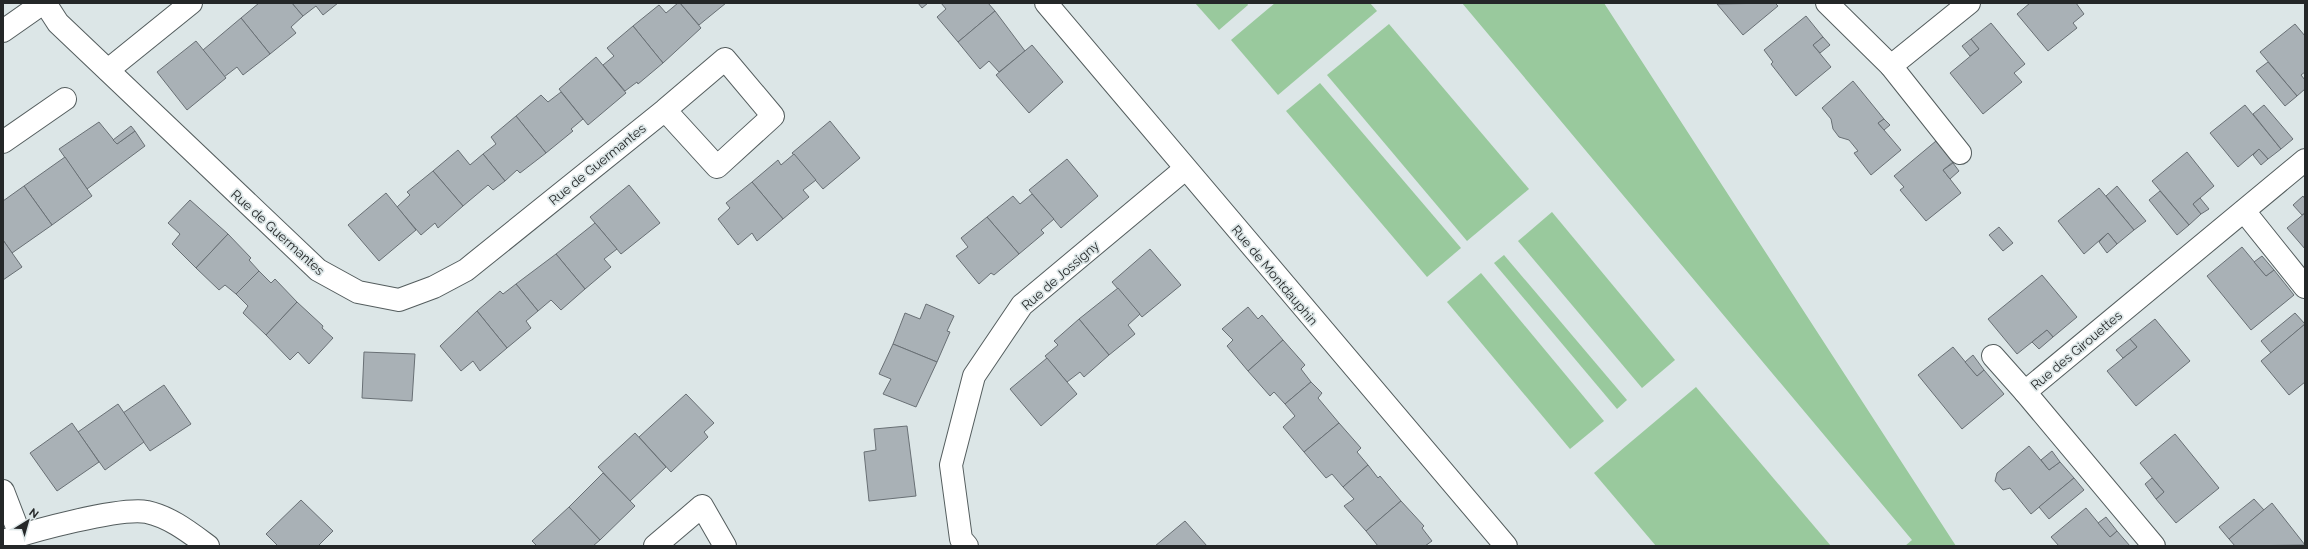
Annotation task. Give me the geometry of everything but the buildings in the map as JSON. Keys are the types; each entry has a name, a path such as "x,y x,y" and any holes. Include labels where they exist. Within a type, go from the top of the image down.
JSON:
{"street":[{"path":"3,31 44,3"},
{"name":"Rue de Guermantes","path":"44,3 58,23 211,171 318,270 358,292 399,300 434,287 466,270 665,110 725,59 773,116 718,167 665,110"},
{"path":"108,70 190,3"},
{"name":"Rue de Montdauphin","path":"1046,3 1506,546"},
{"path":"1827,3 1891,66 1960,153"},
{"path":"1891,66 1969,3"},
{"path":"3,142 65,99"},
{"name":"Rue des Girouettes","path":"2154,546 2025,392 2305,160"},
{"name":"Rue de Jossigny","path":"966,546 961,539 952,465 974,376 1022,305 1185,168"},
{"path":"2244,211 2305,287"},
{"path":"1993,356 2025,392"},
{"path":"3,491 11,538 118,512 146,512 180,525 208,546"},
{"path":"655,546 702,506 724,546"}],"green space":[{"path":"1195,3 1247,3 1248,5 1219,30"},
{"path":"1275,3 1370,3 1377,11 1278,95 1231,40"},
{"path":"1462,3 1604,3 1956,546 1905,546 1912,540"},
{"path":"1389,24 1529,189 1467,241 1327,75"},
{"path":"1320,83 1461,248 1427,277 1286,111"},
{"path":"1552,212 1675,360 1642,388 1518,241"},
{"path":"1504,255 1627,400 1617,409 1494,263"},
{"path":"1481,273 1604,421 1570,449 1447,302"},
{"path":"1696,387 1831,546 1656,546 1594,473"}]}
